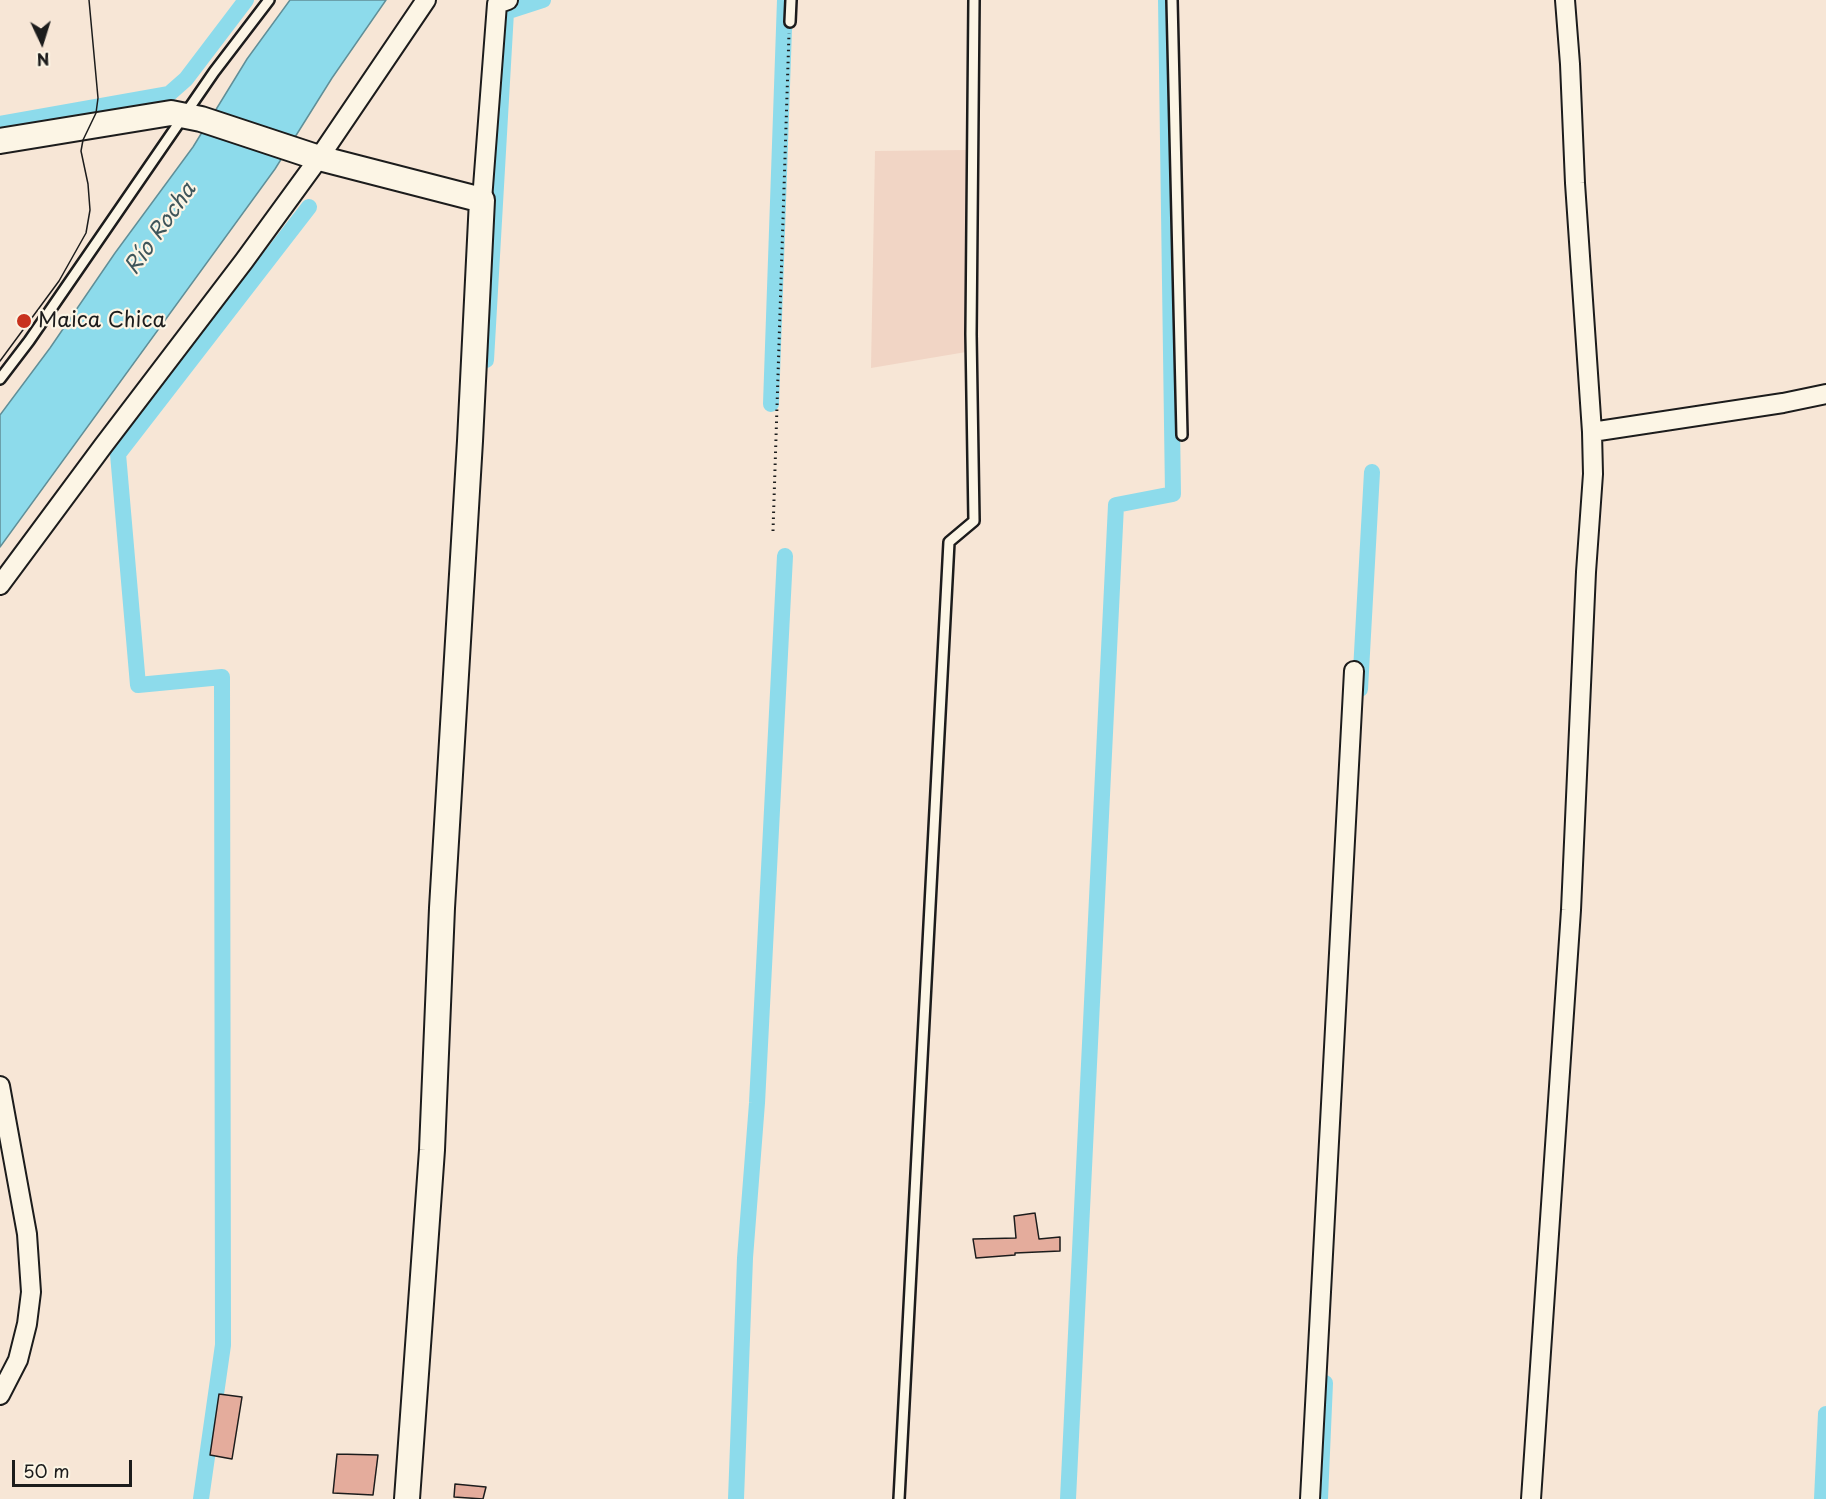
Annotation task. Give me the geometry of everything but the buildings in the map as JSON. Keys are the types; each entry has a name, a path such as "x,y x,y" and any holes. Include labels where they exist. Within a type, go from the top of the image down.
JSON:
{"street":[{"path":"0,585 237,271 315,156 426,0"},
{"path":"1531,1499 1571,910 1586,572 1593,474 1565,0"},
{"path":"407,1499 432,1150 442,908 482,200 498,1"},
{"path":"0,141 171,113 194,117 315,156 482,200"},
{"path":"1592,432 1783,403 1826,394"},
{"path":"1310,1499 1354,671"},
{"path":"0,1086 27,1234 32,1292 18,1360 0,1395"}],"lane":[{"path":"0,379 194,117 214,72 269,0"},
{"path":"790,22 791,0"},
{"path":"899,1499 950,542 974,521 971,322 974,0"},
{"path":"1172,0 1182,435"}],"path":[{"path":"773,531 790,22"}],"shaded area":[{"path":"966,150 966,352 871,368 875,151"}],"water":[{"name":"Río Rocha","path":"290,0 386,0 332,78 275,169 0,547 0,415 193,147 247,59"}],"waterway":[{"path":"0,124 169,94 186,79 246,0"},
{"path":"486,360 506,12 543,0"},
{"path":"771,404 785,0"},
{"path":"1068,1499 1116,505 1173,494 1166,0"},
{"path":"201,1499 223,1345 222,677 138,685 118,454 309,207"},
{"path":"1360,689 1372,472"},
{"path":"736,1499 745,1258 757,1103 785,556"},
{"path":"1320,1499 1325,1383"},
{"path":"1822,1499 1826,1414"}],"tram line":[{"path":"0,361 59,281 86,233 90,210 88,184 81,151 83,140 96,113 98,98 89,0"}],"place":[{"name":"Maica Chica","path":"24,321"}]}
